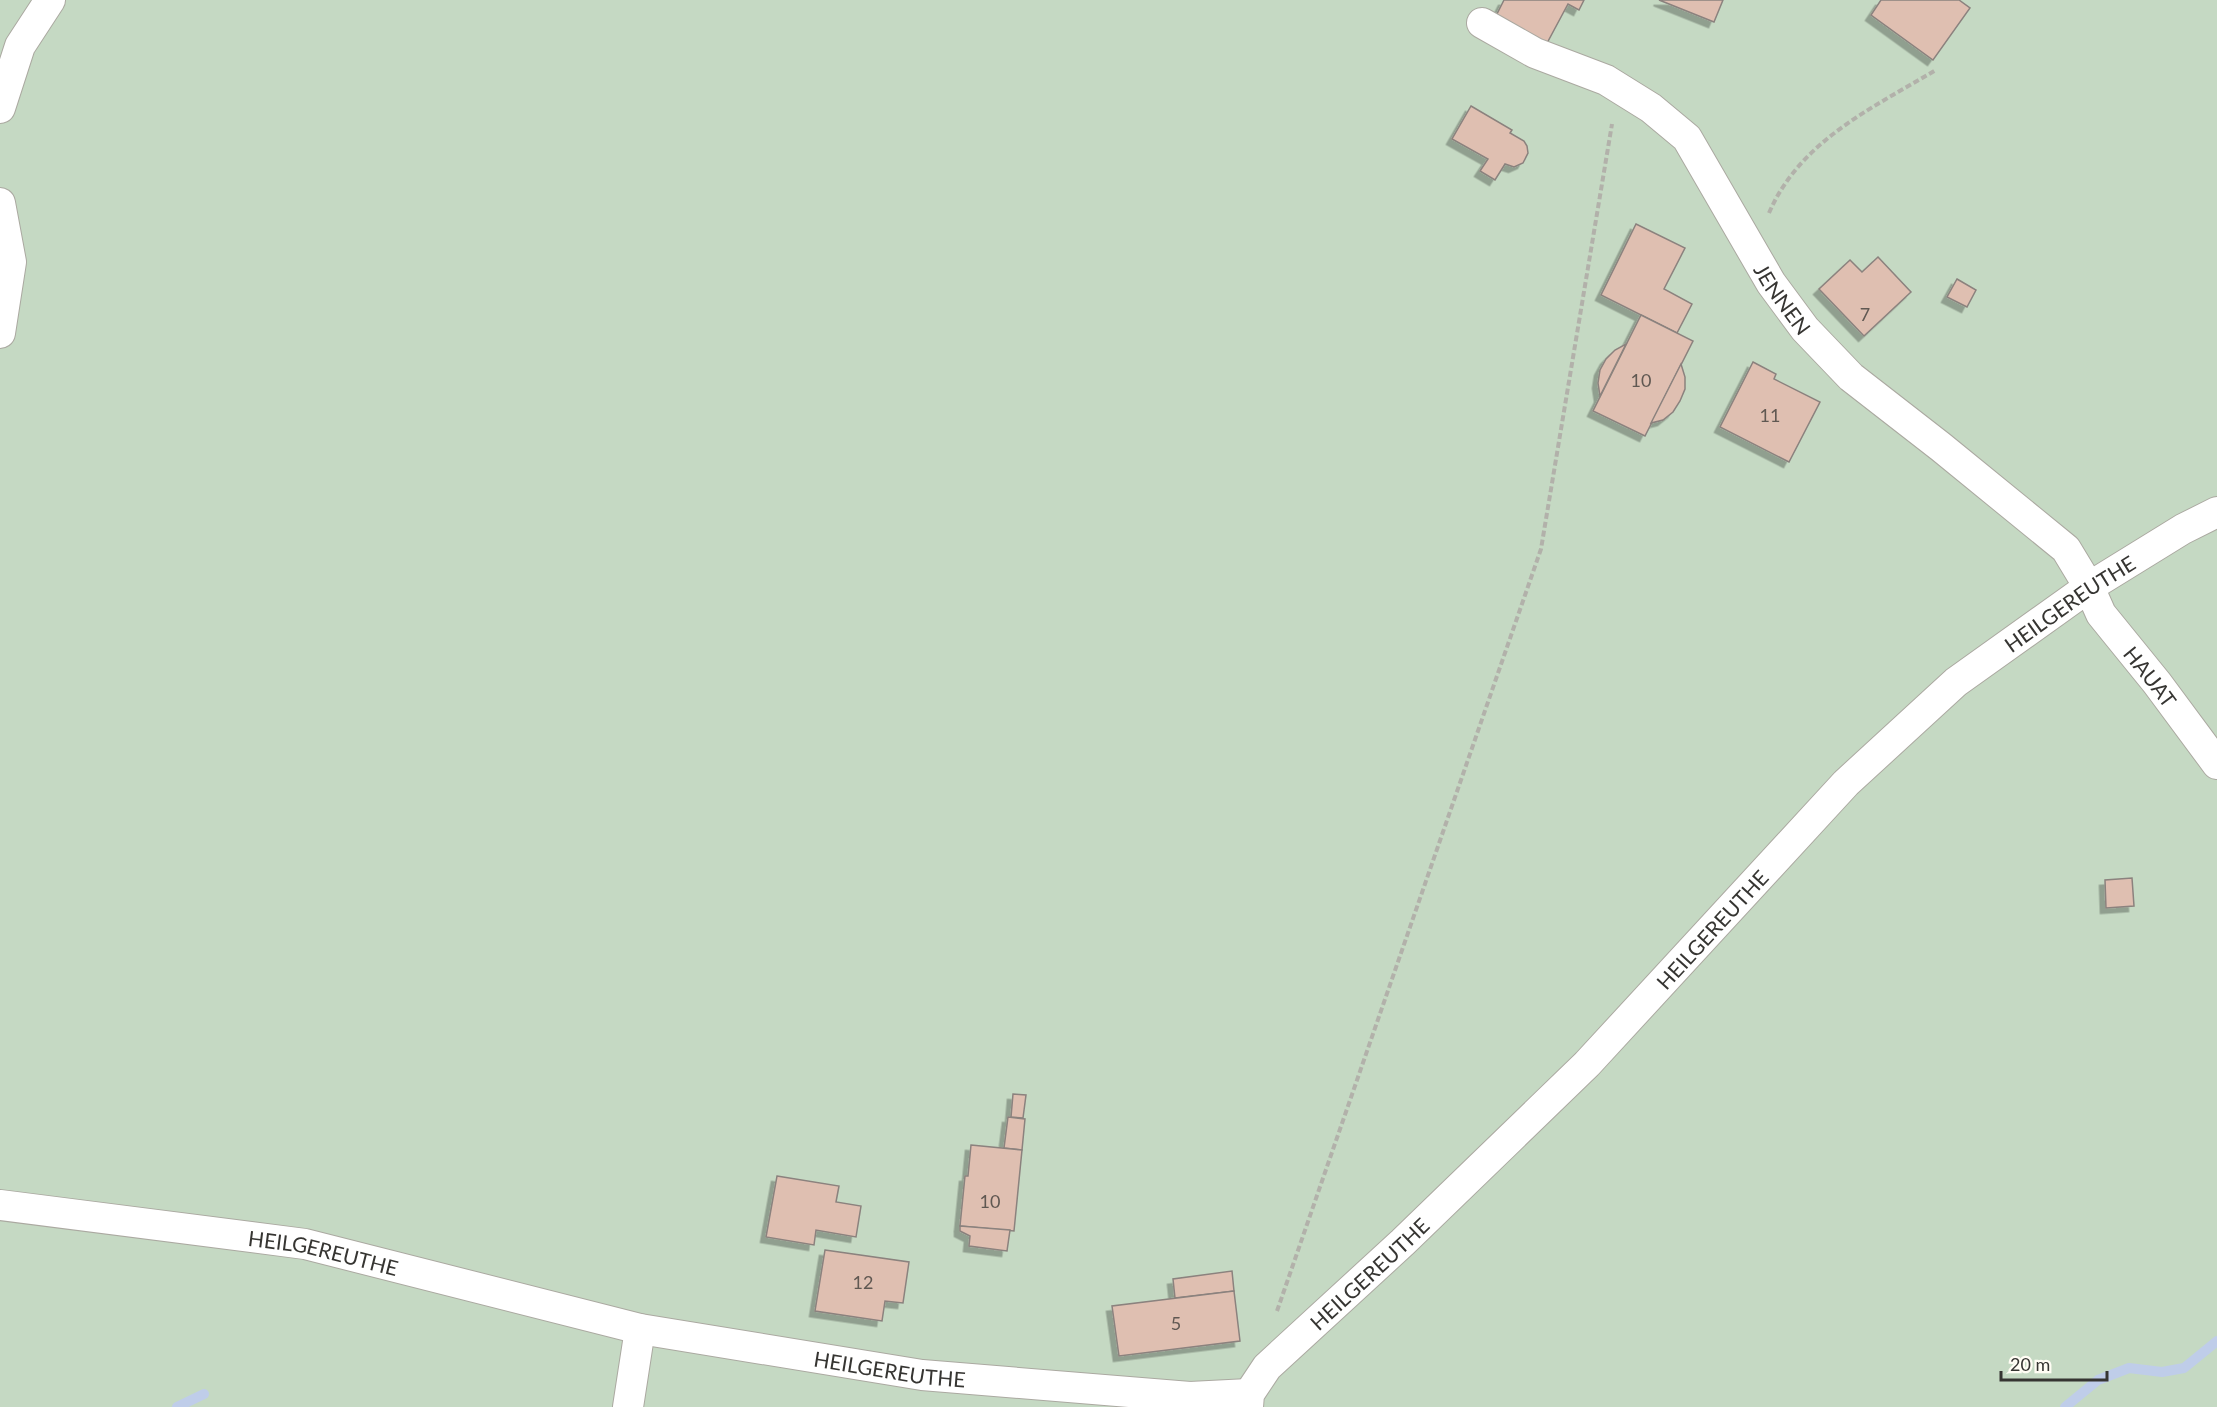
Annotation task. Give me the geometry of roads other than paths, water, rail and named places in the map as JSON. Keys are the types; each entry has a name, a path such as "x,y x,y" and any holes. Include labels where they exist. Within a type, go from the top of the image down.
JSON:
{"street":[{"path":"0,108 20,46 50,0"},
{"name":"JENNEN","path":"1482,23 1535,53 1606,80 1651,108 1687,138 1771,283 1805,330 1851,378 1941,447 2066,549 2089,587"},
{"path":"0,203 11,262 0,333"},
{"name":"HEILGEREUTHE","path":"0,1205 305,1244 640,1329 922,1375 1248,1400 1267,1367 1403,1242 1587,1064 1846,783 1956,682 2089,587 2183,529 2217,512"},
{"name":"HAUAT","path":"2089,587 2101,614 2157,683 2217,764"},
{"path":"628,1407 640,1329"}],"waterway":[{"path":"2065,1407 2098,1380 2129,1368 2162,1372 2184,1368 2217,1341"},
{"path":"177,1407 204,1394"}]}
